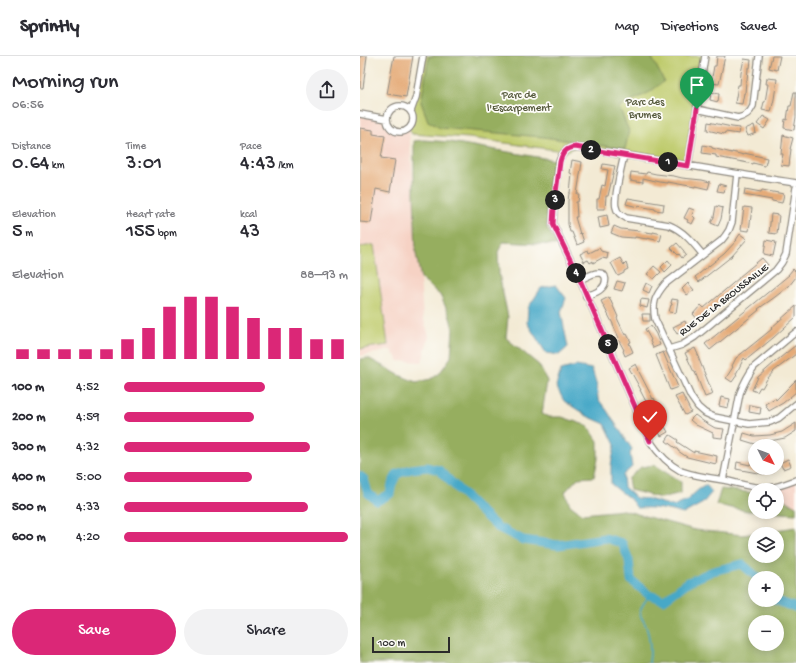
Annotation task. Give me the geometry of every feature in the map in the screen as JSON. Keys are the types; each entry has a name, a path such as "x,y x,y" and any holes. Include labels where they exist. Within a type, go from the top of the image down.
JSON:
{"street":[{"path":"411,111 416,97 423,56"},
{"path":"688,166 705,56"},
{"path":"697,109 738,118 744,117 748,114 752,106 760,56"},
{"path":"403,106 411,111 413,122 410,128 404,132 399,132 393,130 387,119 392,108 403,106"},
{"path":"360,114 387,119"},
{"path":"796,183 575,147 566,150 562,154 558,169 553,224 580,280 650,441 658,452 668,462 681,470 697,476 770,488 796,480"},
{"path":"624,155 615,203 618,212 626,218 676,227 703,255"},
{"path":"737,174 732,222 729,230 721,241 665,284 658,292 653,310 655,319 691,397 698,407 705,413 714,417 749,424 770,422 779,418 796,404"},
{"name":"RUE DE LA BROUSSAILLE","path":"669,349 682,345 694,337 776,270 786,254 796,188"},
{"path":"580,280 596,273 601,273 605,276 605,285 600,290 586,296"},
{"path":"723,480 740,393 745,381 754,367 796,332"}],"shaded area":[{"path":"360,114 387,119 393,130 399,132 404,132 409,129 423,317 429,336 422,362 399,361 391,350 360,356"},
{"path":"796,480 796,507 784,499 784,484"}],"green space":[{"name":"Parc des Brumes","path":"423,56 705,56 688,166 575,147 562,154 556,150 469,138 412,134 409,129 413,120 411,111"},
{"name":"Parc de l'Escarpement","path":"429,56 651,56 664,81 650,92 619,107 629,131 625,149 543,137 440,128 428,121 421,102"},
{"path":"423,140 450,142 555,160 546,206 547,228 557,245 503,242 498,252 499,274 508,317 506,338 539,365 547,381 542,414 549,417 562,417 588,426 598,441 598,459 594,477 578,478 565,492 570,505 582,514 623,510 695,530 748,534 748,563 784,563 784,529 796,527 796,663 360,663 360,359 368,358 399,375 416,382 431,379 439,374 451,357 453,329 449,314 440,295 421,279 416,254 414,141"},
{"path":"374,245 388,345 360,349 360,247"},
{"path":"654,465 681,482 681,493 661,498 630,490 628,479 641,467"},
{"path":"721,489 748,492 748,511 716,505"},
{"path":"784,500 796,506 796,514 784,513"}],"water":[{"path":"556,285 566,298 561,312 568,347 559,355 546,353 527,323 528,308 541,288"},
{"path":"576,366 592,369 597,386 598,399 632,449 630,454 632,467 623,475 624,487 636,498 648,499 673,506 687,500 706,485 712,492 703,503 683,514 660,509 637,508 630,499 611,484 611,465 615,445 605,424 587,416 564,401 556,386 561,370"}],"building":[{"path":"360,56 367,56 363,88 360,88"},
{"path":"394,56 413,56 406,97 387,94"},
{"path":"717,56 725,56 719,84 711,83"},
{"path":"772,56 780,56 777,70 769,68"},
{"path":"744,59 751,60 750,68 748,68 742,104 735,103 738,85 740,85"},
{"path":"767,78 777,79 771,112 762,110 768,84 766,84"},
{"path":"711,92 719,94 718,102 710,100"},
{"path":"794,92 796,92 796,117 794,130 784,128 785,119 787,120 789,106 791,106"},
{"path":"763,116 770,120 764,129 757,124"},
{"path":"708,122 740,128 739,134 725,132 724,134 707,130"},
{"path":"754,125 756,133 748,136 745,129"},
{"path":"360,128 373,130 373,134 385,136 381,158 395,160 390,192 376,189 371,223 360,222"},
{"path":"783,135 793,138 790,149 789,166 781,165 783,154 781,154"},
{"path":"703,145 732,153 744,155 744,153 767,158 765,166 702,153"},
{"path":"572,160 582,162 577,194 579,194 578,202 576,202 577,217 575,217 584,242 577,245 572,232 570,232 568,224 568,201 572,174 570,173"},
{"path":"603,164 615,166 608,196 606,196 605,209 597,209 597,199 599,199 602,185 605,186 608,170 602,169"},
{"path":"631,172 646,174 647,172 710,182 708,189 643,178 643,182 630,180"},
{"path":"719,184 726,186 724,192 717,191"},
{"path":"745,189 784,194 782,203 744,195"},
{"path":"628,198 664,204 663,211 626,204"},
{"path":"716,206 723,208 718,226 711,223"},
{"path":"744,207 752,208 749,231 741,230"},
{"path":"689,208 694,210 692,215 695,218 692,224 687,222 688,220 684,218"},
{"path":"771,214 779,215 777,234 769,233"},
{"path":"607,215 609,226 600,228 598,217"},
{"path":"614,226 621,229 662,234 660,241 647,238 621,237 611,233"},
{"path":"740,234 747,239 732,256 699,282 695,277 724,254 737,240"},
{"path":"766,240 776,242 773,256 764,254"},
{"path":"677,243 686,255 682,258 671,248"},
{"path":"599,248 601,251 608,253 607,259 602,258 593,263 593,261 590,263 588,260 584,262 580,254 588,250 589,253"},
{"path":"620,258 624,265 626,263 628,269 618,276 611,263"},
{"path":"762,258 768,265 712,310 711,309 699,321 693,314 701,305 704,308"},
{"path":"668,260 672,265 665,272 661,267"},
{"path":"654,266 661,272 654,279 647,274"},
{"path":"793,269 796,272 796,277 789,286 758,309 759,310 710,350 705,344 789,275"},
{"path":"617,281 625,283 622,291 614,289"},
{"path":"646,283 652,286 649,293 643,290"},
{"path":"688,283 694,290 687,295 682,289"},
{"path":"609,297 625,335 627,334 631,342 629,343 633,352 625,356 613,324 601,301"},
{"path":"641,299 649,300 647,308 640,306"},
{"path":"672,299 678,300 676,313 669,312 672,305"},
{"path":"796,306 796,317 746,360 744,358 736,374 737,375 732,382 726,378 733,367 732,366 736,358 772,329 771,328"},
{"path":"642,314 650,314 650,321 643,321"},
{"path":"685,321 688,328 677,334 673,327"},
{"path":"651,326 660,345 653,348 650,341 651,340 645,329"},
{"path":"796,345 796,354 774,371 762,388 760,387 757,392 752,390 758,377"},
{"path":"695,348 713,394 705,397 695,372 685,353"},
{"path":"663,352 678,387 670,390 656,355"},
{"path":"636,364 653,399 654,398 663,419 661,420 668,432 661,436 650,416 653,415 629,368"},
{"path":"796,380 796,392 783,403 769,411 765,404 775,398 776,400"},
{"path":"682,394 691,412 685,415 675,397"},
{"path":"721,397 730,399 728,408 719,406"},
{"path":"750,405 761,407 760,414 749,412"},
{"path":"695,415 715,428 724,429 722,438 713,437 713,433 696,425 690,420"},
{"path":"796,423 796,431 785,438 748,439 748,442 742,440 744,433 754,436 770,435 782,432"},
{"path":"670,435 678,440 677,442 694,453 694,451 717,456 716,464 687,457 666,441"},
{"path":"788,459 791,466 784,469 784,461"},
{"path":"737,462 748,465 748,471 736,469"}],"waterway":[{"path":"360,476 364,479 368,493 377,501 390,494 392,484 397,474 411,469 427,467 439,470 497,527 523,540 558,545 605,538 622,543 629,560 631,580 649,595 664,600 688,582 713,571 742,564 750,571"},
{"path":"649,595 640,611 640,614 646,626 648,635 650,649 649,663"},
{"path":"784,603 796,608"}],"route":[{"path":"650,441 580,280 553,224 560,162 562,154 566,150 575,147 688,166 697,109"}]}
